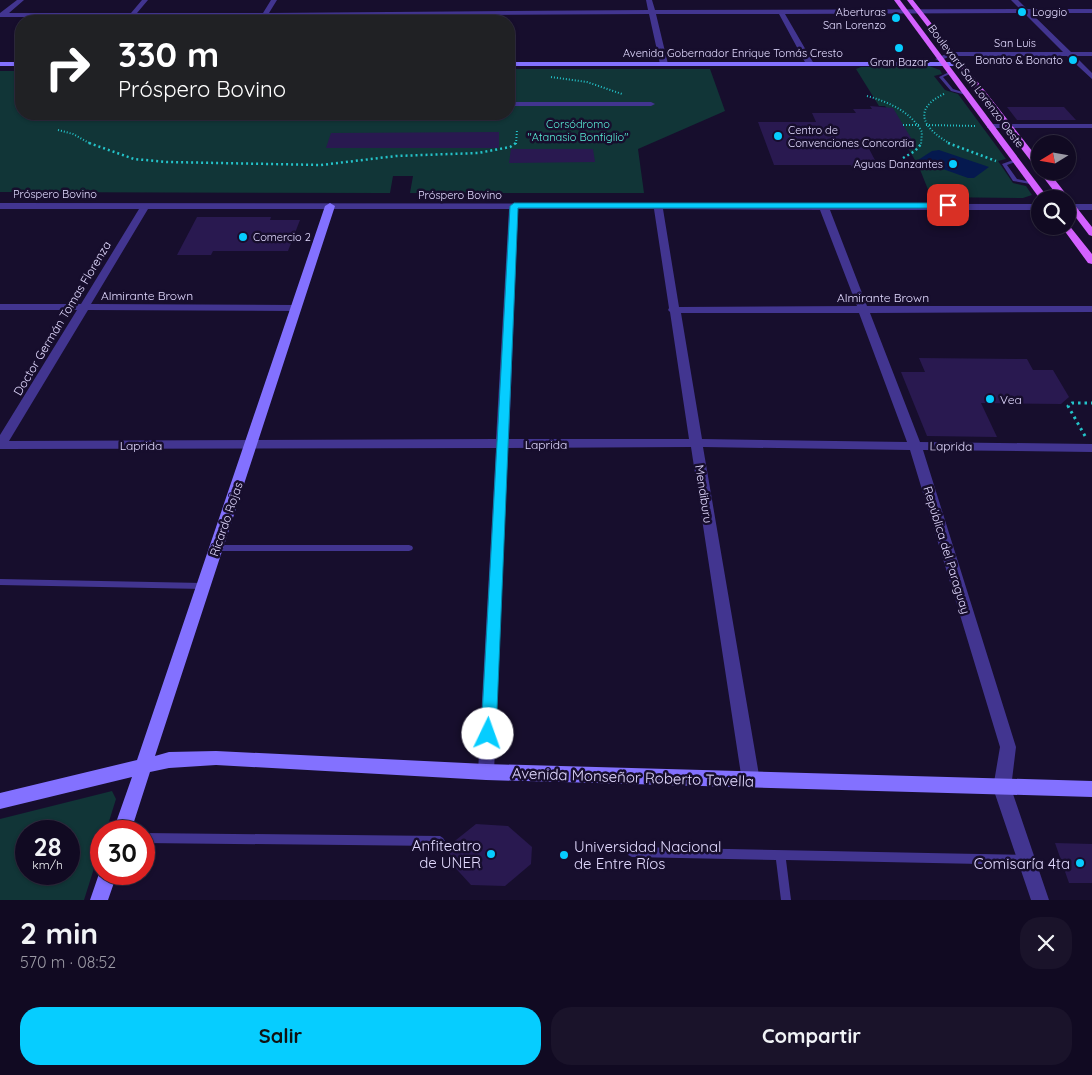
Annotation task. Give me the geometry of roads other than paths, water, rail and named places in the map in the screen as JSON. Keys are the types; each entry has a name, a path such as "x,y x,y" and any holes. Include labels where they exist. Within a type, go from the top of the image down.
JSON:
{"main road":[{"name":"Boulevard San Lorenzo Oeste","path":"897,0 950,74 1038,190"},
{"name":"Boulevard San Lorenzo Oeste","path":"910,0 950,54 1031,156"},
{"path":"1050,180 1058,190"},
{"path":"1076,213 1092,233"},
{"path":"1073,235 1092,261"}],"street":[{"path":"1,16 21,0"},
{"path":"132,15 145,0"},
{"path":"265,15 274,0"},
{"path":"649,0 664,64"},
{"path":"1014,0 1092,77"},
{"path":"265,15 380,15 395,10 652,13 1092,11"},
{"path":"394,15 395,10"},
{"path":"781,12 810,64"},
{"path":"1,16 15,16"},
{"name":"San Luis","path":"941,61 950,54 1092,54"},
{"name":"Avenida Gobernador Enrique Tomás Cresto","path":"515,64 810,64 941,61 958,64"},
{"path":"0,64 15,64"},
{"path":"515,104 651,104"},
{"path":"990,126 1092,126"},
{"path":"1076,204 1092,207"},
{"name":"Próspero Bovino","path":"0,206 1031,206"},
{"name":"Doctor Germán Tomas Florenza","path":"0,444 145,206"},
{"name":"Ricardo Rojas","path":"126,820 330,206"},
{"path":"486,772 514,206"},
{"name":"República del Paraguay","path":"824,206 915,445 1008,748 1002,788 1040,900"},
{"name":"Mendiburu","path":"658,207 673,310 751,781"},
{"name":"Almirante Brown","path":"0,306 295,308"},
{"name":"Almirante Brown","path":"673,310 1092,309"},
{"name":"Laprida","path":"0,444 1090,444"},
{"name":"Avenida Monseñor Roberto Tavella","path":"0,801 169,760 216,758 486,772 751,781 1092,789"},
{"path":"100,900 105,885"}],"lane":[{"path":"950,74 941,77 952,90 966,94"},
{"path":"1016,160 1004,164 1015,180 1034,184"},
{"path":"216,548 409,548"},
{"path":"0,582 203,586"},
{"path":"155,838 440,841"},
{"path":"632,852 1027,860"},
{"path":"780,856 786,900"}],"place":[{"name":"Loggio","path":"1022,12"},
{"name":"Aberturas San Lorenzo","path":"896,18"},
{"name":"Gran Bazar","path":"899,48"},
{"name":"Bonato & Bonato","path":"1073,60"},
{"name":"Centro de Convenciones Concordia","path":"778,136"},
{"name":"Aguas Danzantes","path":"953,164"},
{"name":"Comercio 2","path":"243,237"},
{"name":"Vea","path":"990,399"},
{"name":"Anfiteatro de UNER","path":"491,854"},
{"name":"Universidad Nacional de Entre Ríos","path":"564,855"},
{"name":"Comisaría 4ta","path":"1080,863"}],"park label":[{"name":"Corsódromo \"Atanasio Bonfiglio\"","path":"578,130"}]}
